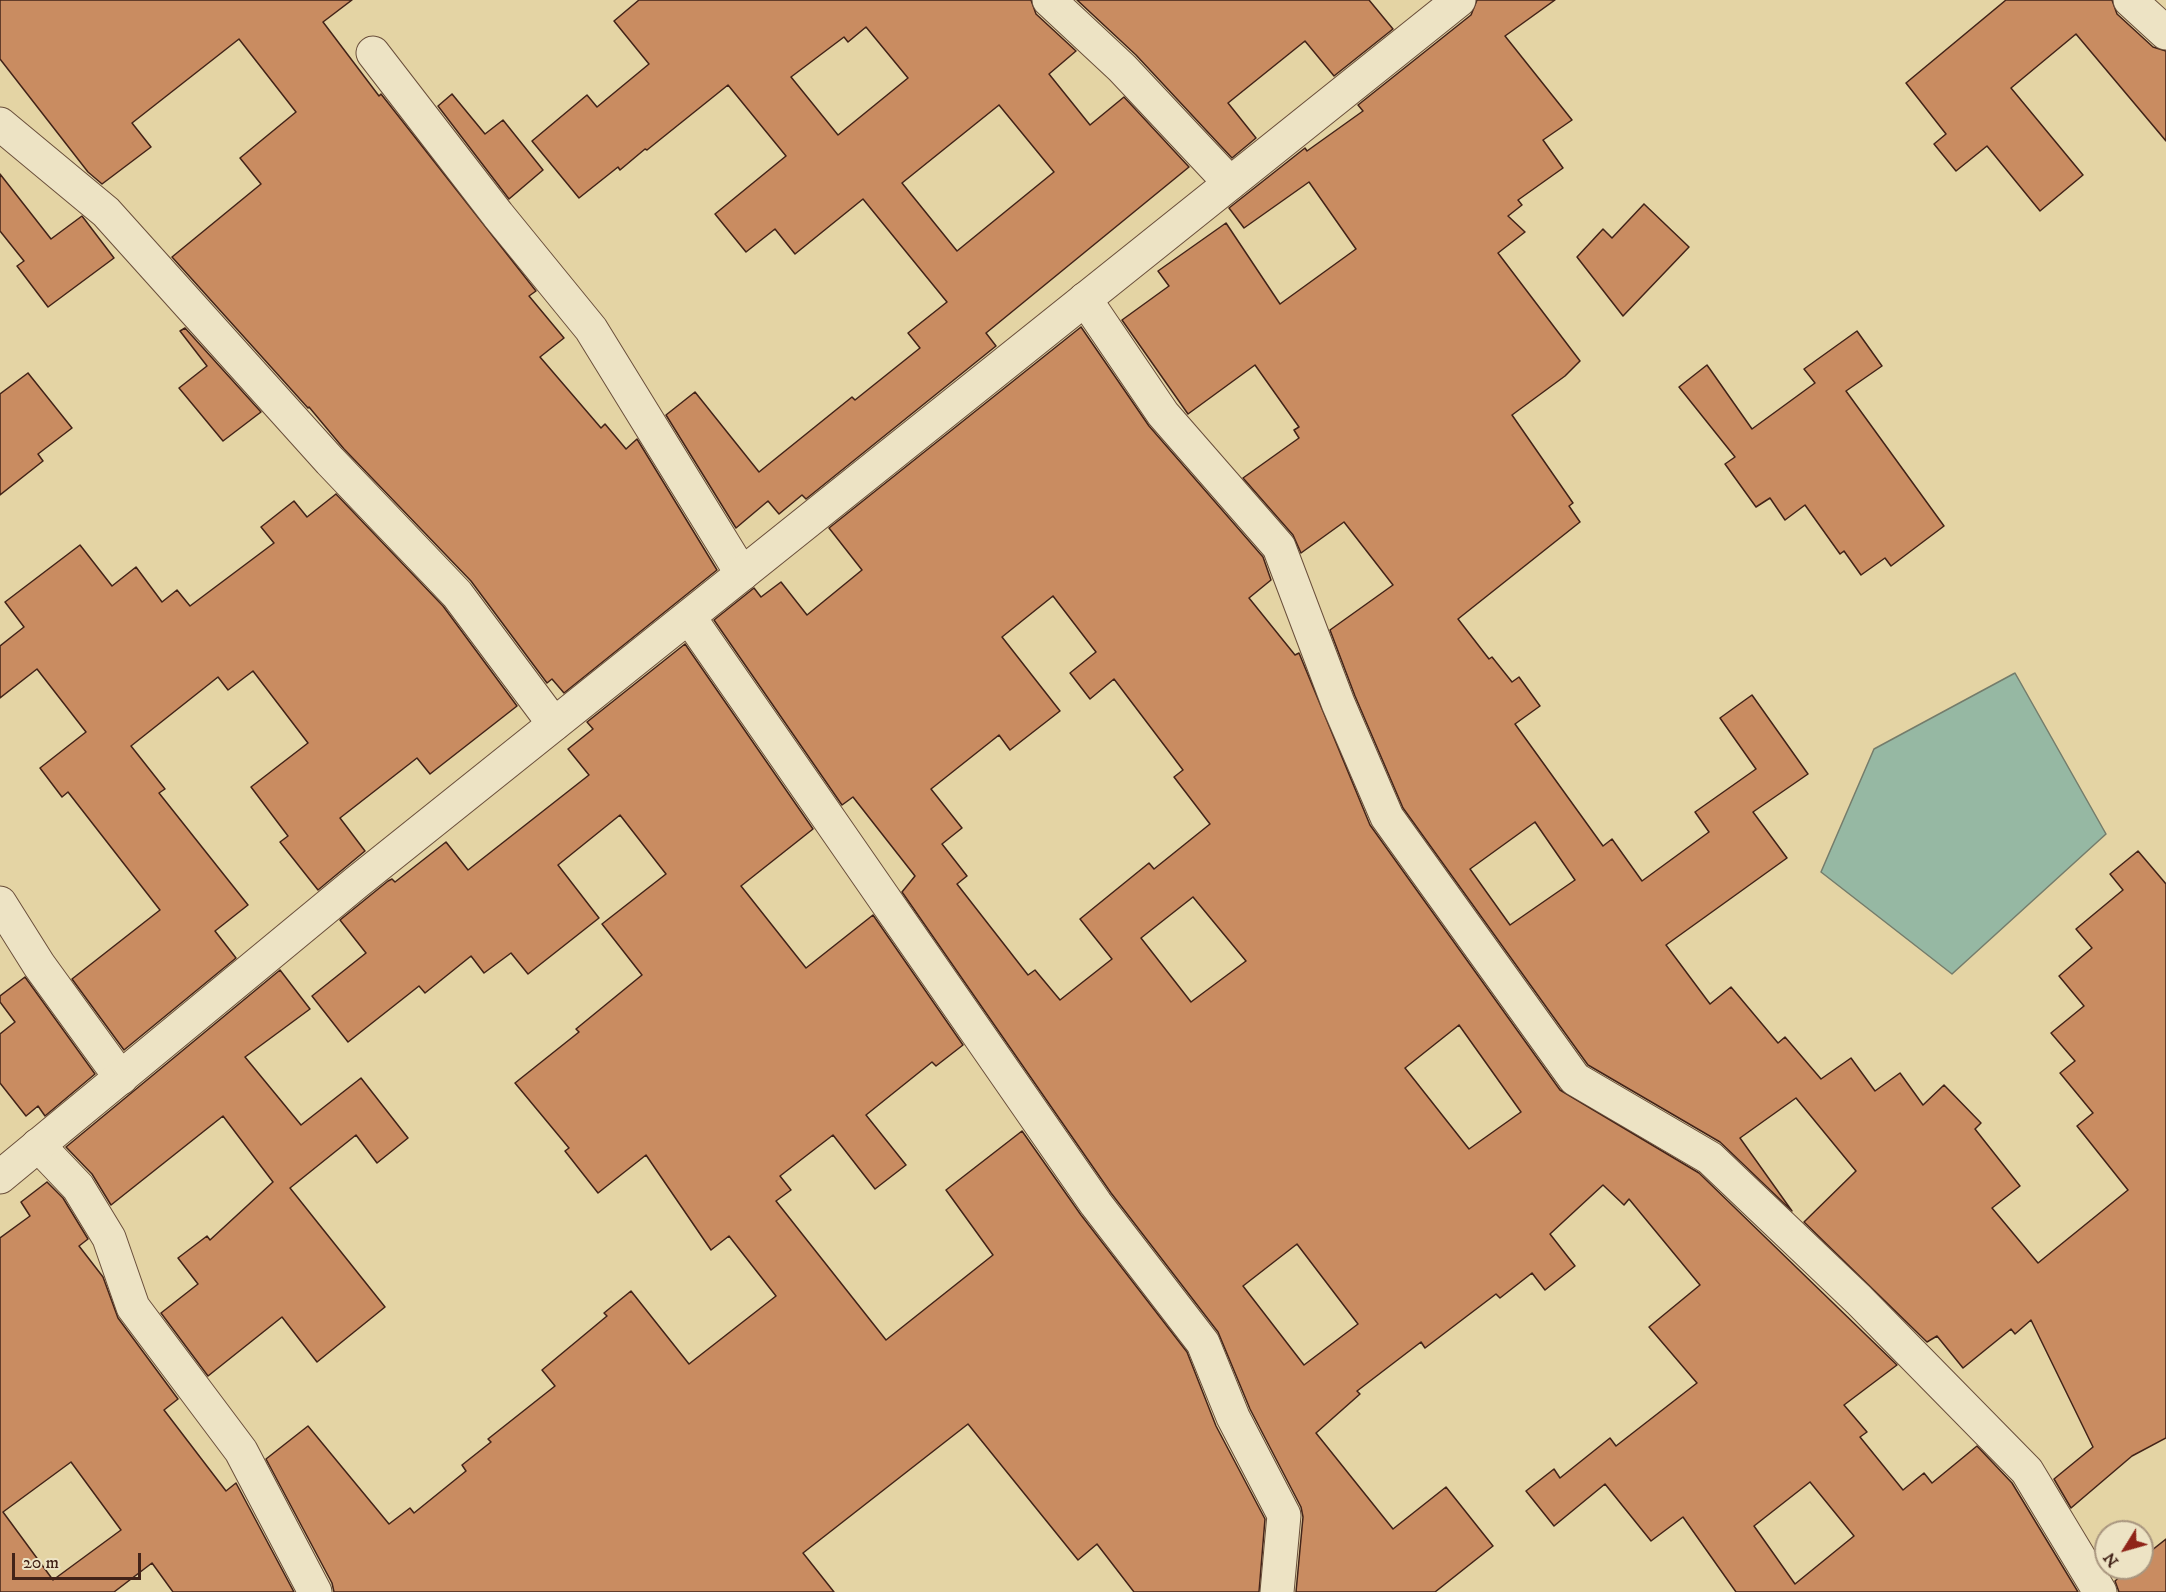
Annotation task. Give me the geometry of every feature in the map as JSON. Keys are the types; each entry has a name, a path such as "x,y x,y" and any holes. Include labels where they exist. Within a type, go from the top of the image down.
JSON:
{"street":[{"path":"1049,0 1122,68 1230,183"},
{"path":"0,1177 357,882 1459,0"},
{"path":"2130,0 2166,33"},
{"path":"373,53 498,215 591,329 742,574"},
{"path":"0,124 105,212 330,461 456,594 554,724"},
{"path":"1085,299 1163,414 1279,548 1338,703 1387,817 1575,1078 1710,1158 1859,1300 2027,1471 2100,1592"},
{"path":"689,617 1096,1204 1203,1343 1233,1417 1284,1515 1277,1592"},
{"path":"0,903 39,965 120,1078"},
{"path":"38,1145 78,1187 109,1238 133,1307 241,1451 315,1592"}],"shaded area":[{"path":"2015,673 2106,834 1952,974 1821,872 1874,749"}],"building":[{"path":"0,0 352,0 323,22 379,96 381,94 536,291 529,296 564,338 540,357 601,428 605,424 626,449 637,439 717,570 564,693 552,679 547,683 471,581 344,449 309,407 172,257 261,184 240,158 296,112 239,39 132,123 151,147 102,184 88,172 0,59"},
{"path":"639,0 1031,0 1036,14 1076,51 1049,74 1090,125 1124,97 1189,167 986,333 996,346 806,499 802,495 779,514 768,501 736,528 666,415 695,392 759,472 852,397 855,400 920,348 908,333 947,302 863,199 795,254 775,229 746,252 715,214 786,156 728,85 647,150 645,149 620,170 618,167 579,198 532,141 587,95 597,107 649,64 614,21","holes":["866,27 908,78 838,135 791,77 844,37 848,42","999,105 1054,172 957,251 902,183"]},
{"path":"1077,0 1369,0 1393,29 1334,76 1305,41 1228,103 1256,138 1232,158 1136,55"},
{"path":"1477,0 1555,0 1505,36 1572,120 1543,140 1563,168 1518,200 1522,205 1508,216 1525,232 1498,253 1580,361 1565,376 1512,415 1573,503 1569,506 1580,522 1458,619 1489,659 1492,657 1512,682 1519,677 1540,706 1515,724 1603,846 1612,839 1642,881 1709,832 1695,812 1756,769 1720,718 1752,695 1808,774 1753,812 1787,858 1666,945 1710,1004 1731,987 1778,1043 1785,1037 1821,1079 1851,1058 1875,1091 1900,1073 1923,1105 1944,1085 1981,1123 1975,1129 2020,1186 1992,1208 2038,1263 2128,1190 2077,1126 2093,1113 2060,1073 2075,1061 2051,1033 2084,1006 2059,976 2092,948 2076,929 2123,890 2110,874 2138,851 2166,884 2166,1438 2132,1456 2071,1508 2054,1479 2093,1447 2031,1320 2015,1334 2011,1329 1963,1368 1937,1336 1927,1342 1804,1222 1856,1171 1796,1098 1740,1138 1792,1211 1720,1142 1588,1065 1403,808 1355,696 1330,630 1393,585 1344,522 1301,553 1293,535 1243,478 1299,438 1294,430 1299,427 1255,365 1188,414 1122,320 1169,286 1158,271 1226,223 1280,304 1356,249 1309,182 1244,228 1229,208 1305,148 1307,151 1363,111 1358,105 1471,15","holes":["1535,822 1575,880 1510,925 1470,869"]},
{"path":"2006,0 2112,0 2117,14 2153,47 2166,51 2166,141 2076,34 2011,88 2083,175 2040,211 1987,146 1956,171 1934,144 1946,134 1906,83"},
{"path":"452,94 485,134 503,120 543,170 509,199 438,106"},
{"path":"0,174 51,239 82,216 114,258 48,307 17,266 24,261 0,231"},
{"path":"1644,204 1689,247 1623,316 1577,257 1603,229 1612,238"},
{"path":"1081,327 1149,426 1263,557 1271,580 1249,598 1295,655 1299,653 1370,825 1560,1090 1699,1173 1897,1365 1844,1405 1867,1432 1860,1437 1903,1490 1924,1473 1932,1483 1977,1446 2012,1483 2078,1592 1736,1592 1683,1517 1651,1541 1605,1484 1554,1526 1526,1491 1554,1469 1560,1478 1610,1438 1616,1446 1697,1383 1649,1327 1700,1285 1629,1199 1624,1205 1603,1185 1550,1234 1575,1266 1545,1290 1532,1273 1500,1298 1496,1294 1425,1348 1421,1342 1357,1391 1360,1394 1316,1433 1393,1529 1446,1487 1493,1546 1435,1592 1296,1592 1303,1517 1301,1507 1250,1409 1218,1332 1111,1193 902,892 915,876 853,797 842,805 714,620 754,588 761,597 781,582 807,615 862,570 829,528","holes":["1053,596 1096,652 1070,673 1090,699 1114,679 1183,770 1174,777 1210,824 1154,869 1149,863 1080,919 1112,959 1060,1000 1035,970 1028,975 957,884 967,876 942,844 962,828 931,789 999,735 1010,750 1060,711 1002,637","1193,897 1246,961 1191,1002 1141,938","1459,1025 1521,1112 1469,1149 1405,1068","1297,1244 1358,1324 1304,1365 1243,1286","1810,1482 1854,1536 1795,1584 1754,1526"]},
{"path":"185,328 261,412 223,441 179,388 207,366 180,331"},
{"path":"1857,331 1882,366 1846,391 1944,526 1891,566 1885,558 1861,575 1844,551 1840,554 1805,505 1785,520 1770,498 1756,507 1725,464 1735,457 1679,387 1707,365 1752,429 1815,383 1804,369"},
{"path":"28,373 72,428 38,454 43,461 0,495 0,394"},
{"path":"336,494 443,606 517,706 430,774 417,758 340,818 365,851 318,890 280,842 288,836 251,787 308,743 253,671 228,690 218,677 131,746 165,789 159,793 248,905 215,931 236,958 124,1050 72,979 160,910 68,792 62,797 40,768 86,732 37,669 0,698 0,646 24,627 5,602 80,545 112,586 136,567 162,602 177,590 190,606 274,543 261,527 294,501 307,517"},
{"path":"685,644 813,829 741,886 806,968 873,915 963,1045 936,1066 932,1062 866,1115 906,1165 875,1189 833,1135 780,1176 791,1190 776,1201 886,1340 993,1255 946,1190 1022,1131 1081,1215 1187,1352 1216,1426 1265,1519 1259,1592 1134,1592 1097,1544 1078,1560 968,1424 803,1553 834,1592 334,1592 332,1583 266,1459 308,1426 389,1524 410,1508 414,1513 466,1471 462,1465 491,1442 488,1439 555,1386 542,1370 607,1316 604,1313 631,1291 689,1364 776,1296 729,1236 711,1250 646,1155 598,1193 565,1151 569,1148 515,1083 579,1032 576,1029 642,975 602,924 666,874 620,815 558,865 599,918 528,974 511,953 484,973 471,956 425,993 419,986 348,1042 312,996 366,953 340,920 388,881 392,879 395,882 446,842 468,870 589,775 568,749 593,729 587,722"},
{"path":"280,970 310,1009 245,1057 301,1125 361,1078 408,1138 377,1163 356,1135 290,1188 385,1307 317,1362 282,1317 208,1376 161,1313 198,1284 178,1258 207,1236 210,1240 273,1182 223,1116 111,1205 92,1174 66,1147"},
{"path":"25,977 95,1074 45,1116 38,1106 26,1116 0,1083 0,1034 15,1022 0,1002 0,996"},
{"path":"47,1182 63,1198 88,1239 79,1246 103,1277 118,1318 178,1399 164,1410 226,1491 236,1483 294,1592 173,1592 152,1563 114,1592 0,1592 0,1238 30,1216 21,1202","holes":["71,1462 121,1530 53,1580 3,1512"]},
{"path":"2166,1539 2166,1592 2119,1592 2116,1580 2154,1580 2154,1548"}]}
